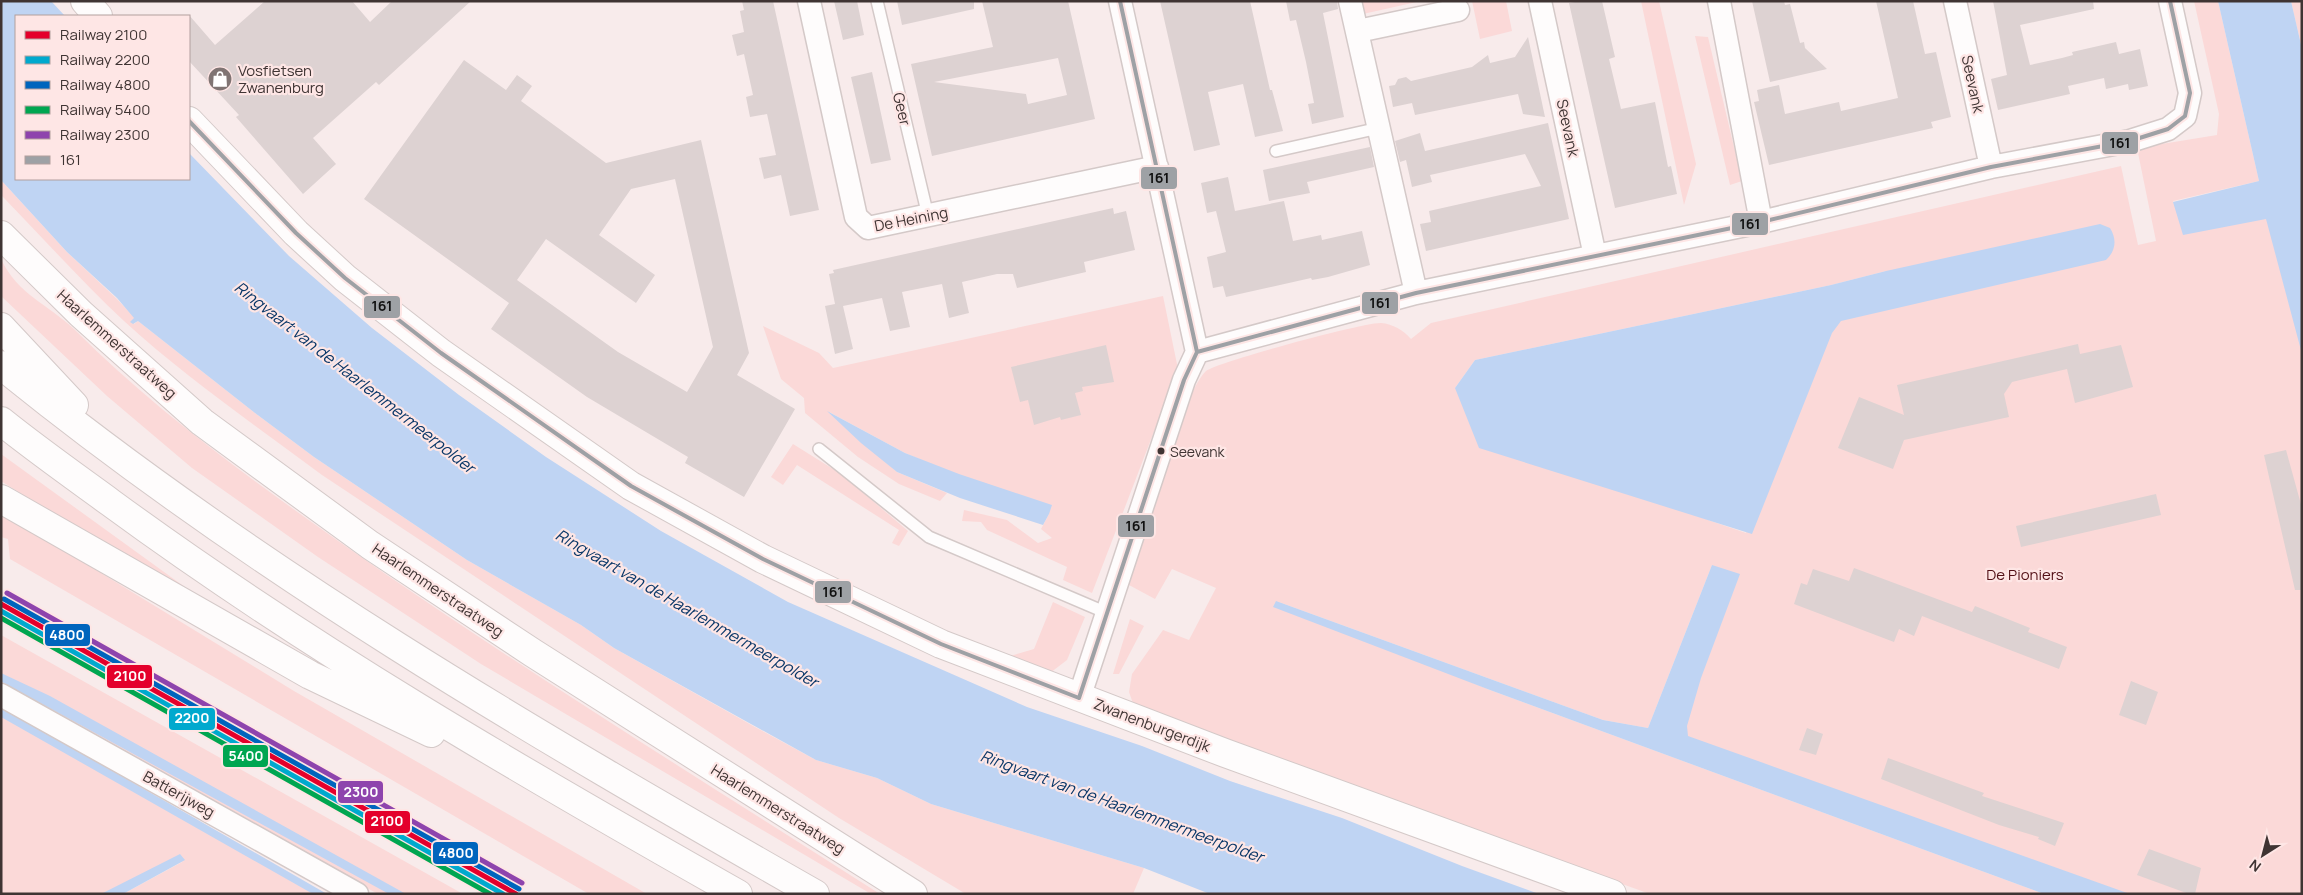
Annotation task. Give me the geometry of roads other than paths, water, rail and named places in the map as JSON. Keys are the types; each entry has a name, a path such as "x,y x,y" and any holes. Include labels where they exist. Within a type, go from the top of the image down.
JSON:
{"main road":[{"path":"85,1 97,15"},
{"name":"Zwanenburgerdijk","path":"190,122 296,233 345,278 441,353 631,486 762,559 924,635 1079,698 1612,894"},
{"name":"Haarlemmerstraatweg","path":"1,235 81,314 202,422 362,539 542,658 913,894"},
{"path":"1,327 123,460"},
{"path":"1,365 123,460 231,538 382,638 575,756 815,894"},
{"path":"1,421 201,568 372,680 588,809 738,894"},
{"path":"1,499 310,675 588,809"}],"street":[{"name":"De Heining","path":"809,1 856,217 868,228 1157,167"},
{"path":"1079,698 1184,380 1197,352 1120,1"},
{"path":"1350,1 1416,292"},
{"name":"Seevank","path":"1540,1 1595,256"},
{"path":"1719,1 1762,222"},
{"name":"Seevank","path":"1955,1 1991,167"},
{"path":"1197,352 1416,292 1762,222 1991,167 2130,141 2168,129 2185,116 2190,93 2170,1"},
{"path":"1358,31 1458,10"},
{"name":"Batterijweg","path":"1,695 357,894"}],"lane":[{"name":"Geer","path":"876,1 928,216"},
{"path":"1276,151 1379,128"},
{"path":"819,449 929,537 1107,613"}],"water":[{"name":"Ringvaart van de Haarlemmermeerpolder","path":"1,1 51,1 64,15 15,15 15,180 190,180 190,154 289,256 372,328 459,395 546,457 661,531 788,602 1027,707 1142,746 1230,781 1342,818 1462,866 1539,894 1210,894 1144,868 931,804 877,778 816,760 614,648 581,625 467,560 314,457 138,321 133,324 130,322 134,318 117,298 67,252 1,180"},
{"path":"2218,1 2291,1 2302,49 2302,354 2266,219 2183,235 2173,202 2259,181"},
{"path":"2100,224 2110,228 2114,241 2114,249 2106,260 1841,321 1832,333 1752,534 1479,448 1455,388 1475,360 1831,285"},
{"path":"827,411 905,453 959,474 1052,505 1049,514 1043,525 960,498 897,472 861,443"},
{"path":"1712,565 1740,574 1701,678 1687,726 1688,736 2130,894 2044,894 1490,690 1273,607 1276,601 1603,720 1648,728"},
{"path":"1,673 50,696 406,894 389,894 2,682"},
{"path":"1,707 327,894 313,894 1,717"},
{"path":"180,854 185,860 123,894 101,894"}],"rail line":[{"name":"2300","path":"7,593 522,883"},
{"name":"4800","path":"4,599 519,889"},
{"name":"2100","path":"1,604 516,894"},
{"name":"2200","path":"1,611 503,894"},
{"name":"5400","path":"1,618 490,894"}],"place":[{"name":"Vosfietsen Zwanenburg","path":"220,79"},
{"name":"Seevank","path":"1161,451"}],"park label":[{"name":"De Pioniers","path":"2025,574"}]}
